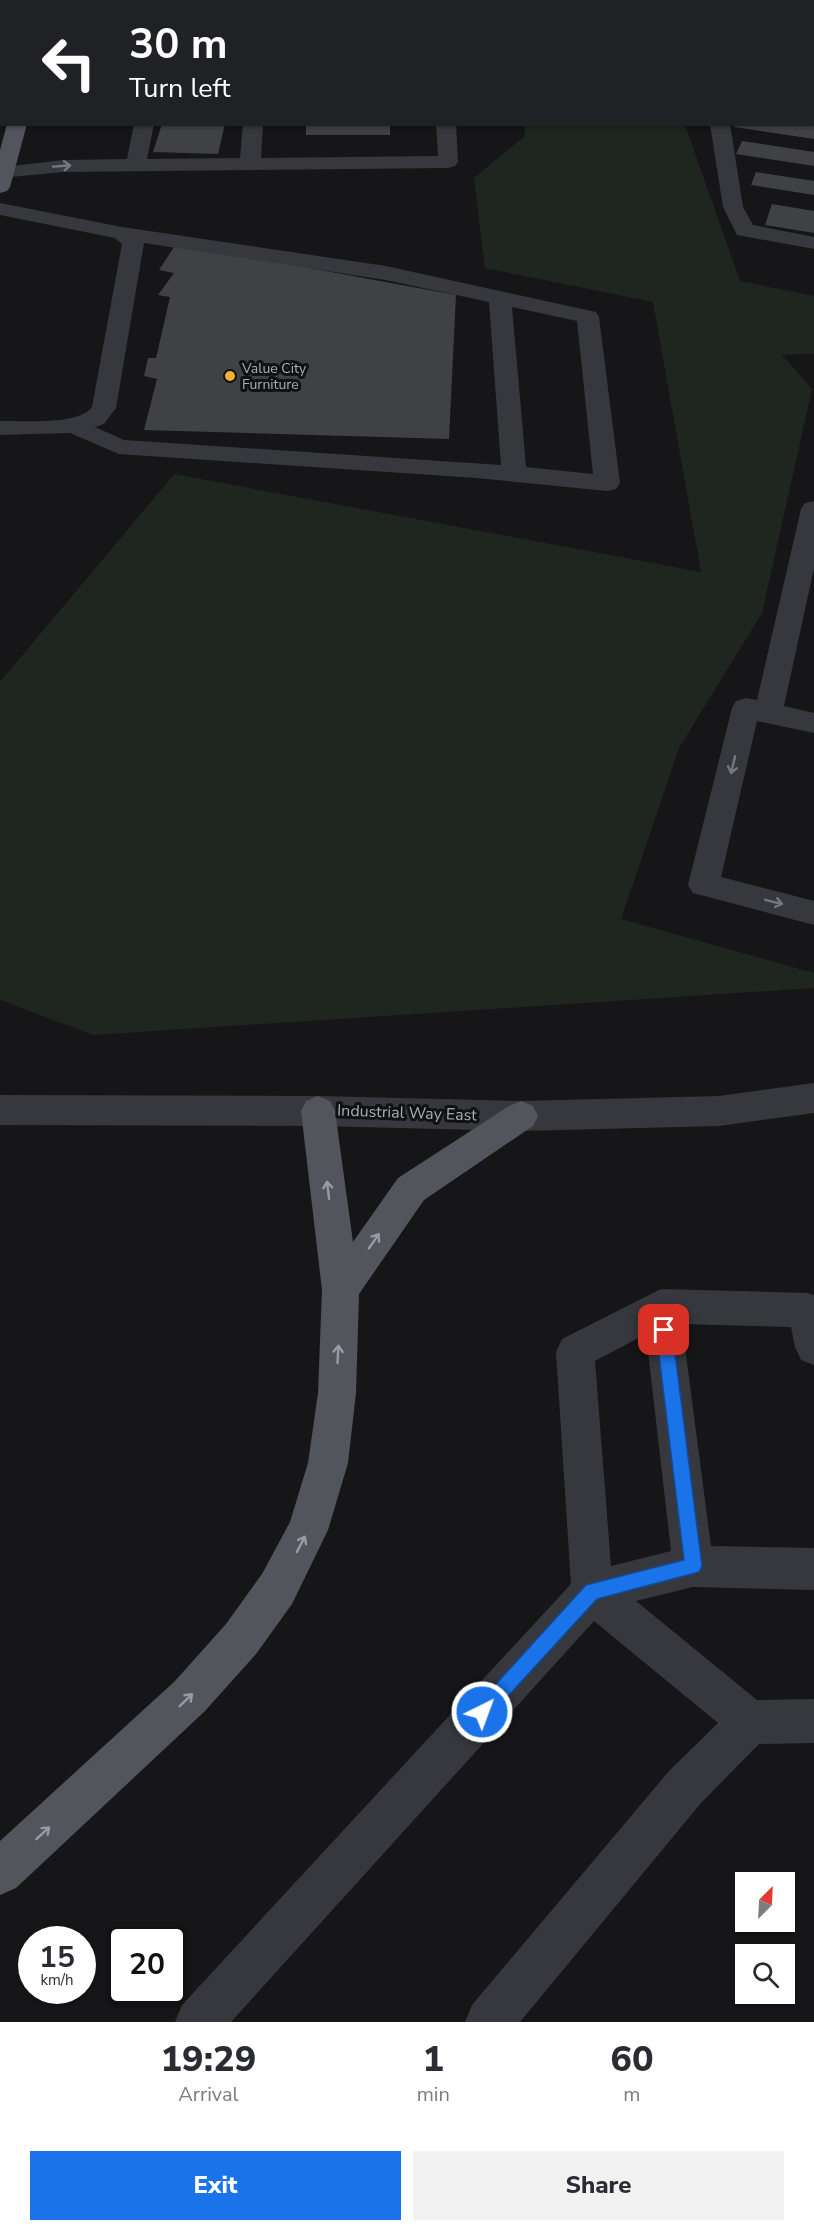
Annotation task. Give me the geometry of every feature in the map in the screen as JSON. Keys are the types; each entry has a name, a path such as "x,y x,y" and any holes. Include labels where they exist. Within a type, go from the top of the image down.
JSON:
{"main road":[{"path":"2,180 16,126"},
{"path":"0,1872 190,1696 240,1639 277,1589 308,1530 328,1463 337,1394 341,1290 318,1111"},
{"path":"341,1290 411,1189 521,1116"}],"street":[{"path":"136,165 144,126"},
{"path":"250,164 253,126"},
{"path":"2,180 63,166 448,162 446,126"},
{"path":"720,126 733,207 745,230 765,236 814,243"},
{"path":"0,209 122,233 387,273 588,317 607,483 514,474 119,447 74,426"},
{"path":"0,428 74,426 95,419 104,408 134,242 122,233"},
{"path":"500,298 514,474"},
{"path":"768,714 814,509"},
{"path":"814,723 746,708 704,885 814,912"},
{"name":"Industrial Way East","path":"0,1110 318,1111 521,1116 719,1111 814,1098"},
{"path":"661,1306 693,1566"},
{"path":"814,1347 807,1310 661,1306 575,1352 592,1592 750,1722 814,1721"},
{"path":"199,2022 592,1592 693,1566 814,1569"},
{"path":"489,2022 685,1787 750,1722"}],"shaded area":[{"path":"524,126 685,126 740,281 814,296 814,354 782,355 812,389 762,613 679,748 621,919 814,973 814,988 93,1035 0,1000 0,682 174,474 701,572 653,302 485,268 474,178 525,136"}],"building":[{"path":"161,126 225,126 218,154 153,152"},
{"path":"306,126 390,126 390,135 306,135"},
{"path":"814,126 814,139 734,127"},
{"path":"742,141 814,152 814,166 736,154"},
{"path":"756,172 814,181 814,195 751,185"},
{"path":"772,204 814,211 814,233 765,225"},
{"path":"174,247 201,248 456,295 449,439 144,430 157,379 144,376 148,358 156,358 170,297 158,295 174,273 159,270"}],"place":[{"name":"Value City Furniture","path":"230,376"}],"route":[{"path":"482,1712 592,1592 693,1566 664,1330"}]}
